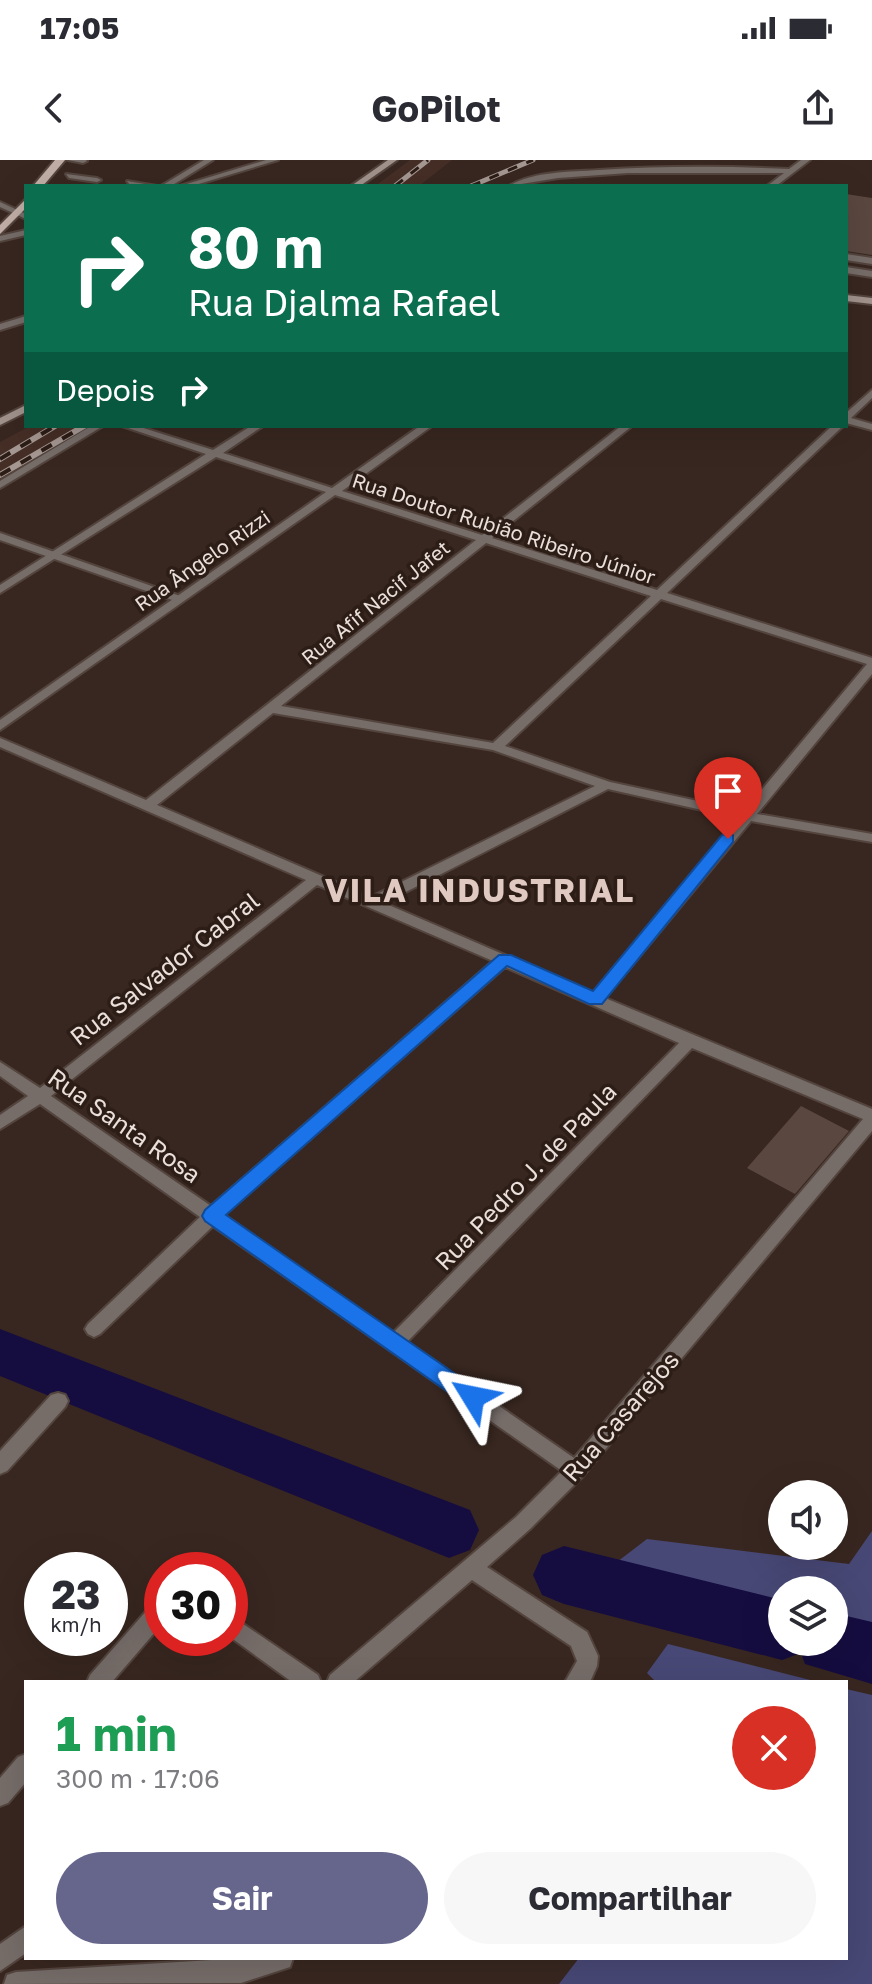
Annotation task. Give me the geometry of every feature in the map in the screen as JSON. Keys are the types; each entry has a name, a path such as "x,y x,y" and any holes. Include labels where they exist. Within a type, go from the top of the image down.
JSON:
{"main road":[{"path":"42,184 60,160"},
{"path":"357,184 393,160"},
{"path":"0,231 22,215"},
{"path":"848,298 872,302"},
{"path":"848,305 872,302"},
{"path":"0,422 24,409"}],"street":[{"path":"72,160 83,161"},
{"path":"168,184 209,160"},
{"path":"256,160 270,161"},
{"path":"774,184 806,160"},
{"path":"191,184 270,161"},
{"path":"517,184 526,180 575,174 653,169 791,171"},
{"path":"643,177 653,169"},
{"path":"68,177 97,180"},
{"path":"130,183 138,184"},
{"path":"0,204 22,215"},
{"path":"0,239 24,233"},
{"path":"848,257 872,261"},
{"path":"848,270 872,274"},
{"path":"0,327 24,320"},
{"path":"848,417 872,393"},
{"path":"848,420 872,427"},
{"path":"0,485 95,428"},
{"name":"Rua Doutor Rubião Ribeiro Júnior","path":"133,428 872,664"},
{"path":"0,590 255,428"},
{"name":"Rua Ângelo Rizzi","path":"0,726 330,491 424,428"},
{"name":"Rua Afif Nacif Jafet","path":"147,806 274,709 624,428"},
{"path":"496,747 836,428"},
{"path":"0,536 179,599"},
{"path":"596,999 872,664"},
{"path":"274,709 496,747 606,785 746,816 872,838"},
{"path":"0,742 872,1118"},
{"path":"372,903 606,785"},
{"name":"Rua Salvador Cabral","path":"0,1123 40,1096 317,878"},
{"path":"94,1329 212,1216 505,959"},
{"name":"Rua Pedro J. de Paula","path":"395,1343 690,1041"},
{"name":"Rua Santa Rosa","path":"0,1068 576,1470"},
{"name":"Rua Casarejos","path":"340,1680 523,1523 576,1470 872,1118"},
{"path":"0,1465 58,1401"},
{"path":"472,1568 579,1639 587,1650 589,1661 578,1680"},
{"path":"100,1680 144,1629"},
{"path":"248,1638 307,1680"},
{"path":"0,1795 24,1767"},
{"path":"0,1959 24,1940"},
{"path":"16,1984 241,1971 275,1960"}],"shaded area":[{"path":"410,160 452,160 422,184 378,184"},
{"path":"26,428 88,428 0,481 0,442"},
{"path":"872,1531 872,1623 848,1617 848,1576 768,1576 768,1598 617,1562 647,1539 768,1554 768,1560 817,1560 849,1564"},
{"path":"668,1644 810,1680 654,1680 647,1673"},
{"path":"848,1689 872,1695 872,1984 559,1984 577,1960 848,1960"}],"building":[{"path":"848,194 872,198 872,255 848,251"},
{"path":"801,1106 849,1131 795,1194 747,1168"}],"waterway":[{"path":"0,1352 449,1530"},
{"path":"564,1575 768,1626"},
{"path":"848,1647 872,1653"}],"railway":[{"path":"398,184 428,160"},
{"path":"476,184 533,160"},
{"path":"0,459 52,428"},
{"path":"0,475 81,428"}],"district":[{"name":"VILA INDUSTRIAL","path":"480,890"}],"route":[{"path":"473,1397 212,1216 505,959 596,999 728,839"}]}
